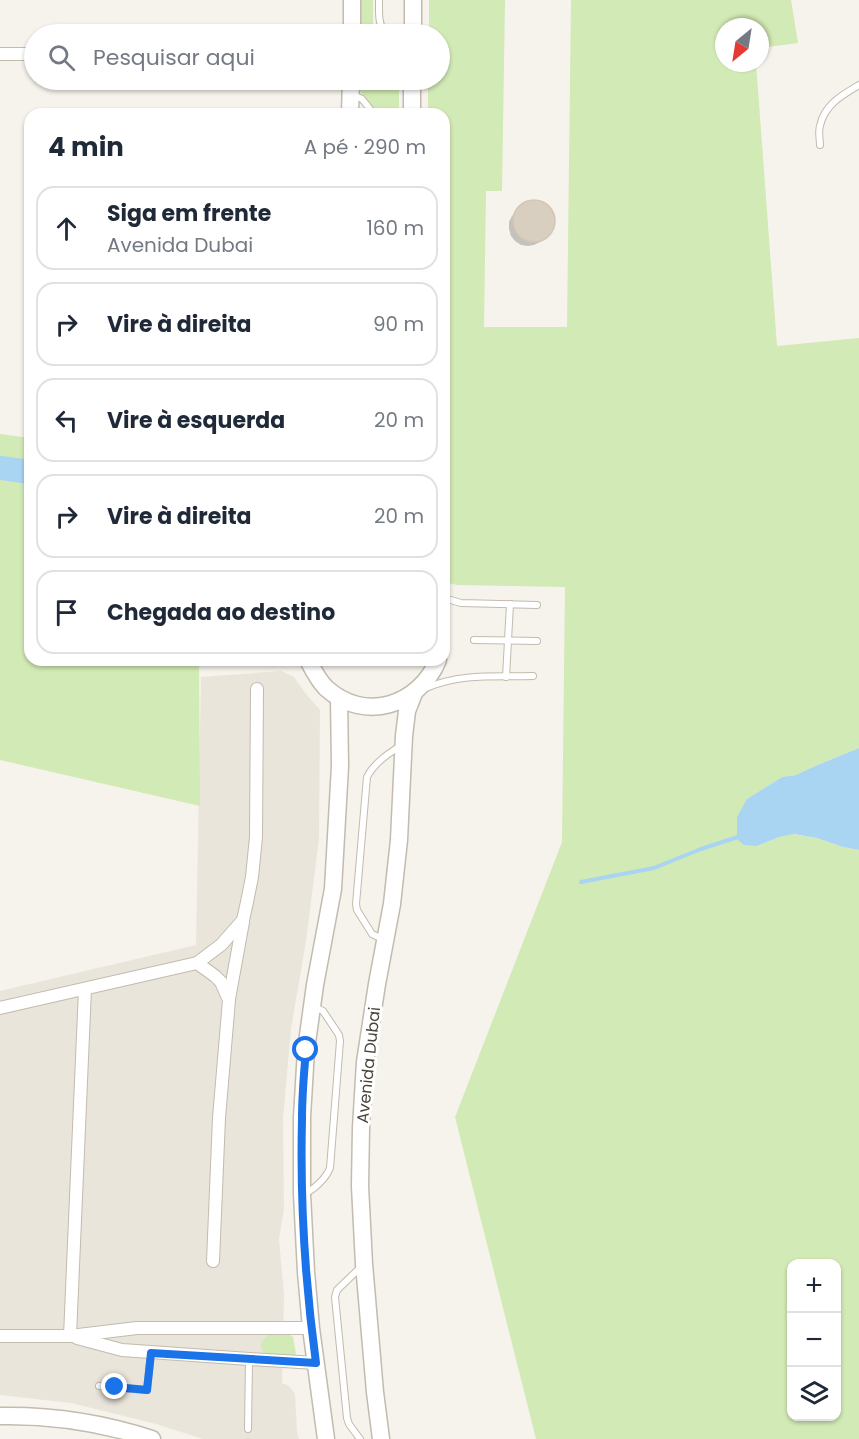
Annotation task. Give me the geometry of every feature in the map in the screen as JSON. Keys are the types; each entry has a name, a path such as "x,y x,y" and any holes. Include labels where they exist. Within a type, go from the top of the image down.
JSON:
{"street":[{"path":"352,0 352,24"},
{"path":"413,0 413,24"},
{"path":"0,54 24,54"},
{"path":"350,108 351,90"},
{"path":"412,90 412,108"},
{"path":"311,666 325,687 339,698 352,703 378,707 397,702 417,691"},
{"name":"Avenida Dubai","path":"381,1439 364,1264 360,1186 365,1062 393,904 407,711 417,691 426,683 436,666"},
{"path":"213,1261 219,1118 229,1000 252,877 256,837 257,688"},
{"path":"326,1439 311,1328 302,1194 302,1117 306,1050 333,888 340,766 339,698"},
{"path":"0,1008 197,963 225,941 243,920"},
{"path":"197,963 221,982 229,1000"},
{"path":"70,1336 85,989"},
{"path":"0,1336 70,1336 126,1328 311,1328"},
{"path":"70,1336 122,1350 316,1363"},
{"path":"0,1416 76,1420 152,1439"}],"lane":[{"path":"380,0 380,24"},
{"path":"820,145 819,127 825,112 839,96 859,85"},
{"path":"354,90 369,108"},
{"path":"450,600 461,603 537,605"},
{"path":"506,677 510,604"},
{"path":"474,640 537,641"},
{"path":"417,691 451,679 465,677 533,676"},
{"path":"386,940 372,934 357,910 356,904 367,777 370,771 388,754 404,744"},
{"path":"302,1194 310,1191 322,1180 330,1168 340,1041 339,1035 323,1011 312,1006"},
{"path":"360,1439 347,1418 335,1297 338,1290 364,1264"},
{"path":"99,1386 147,1390 151,1353"},
{"path":"248,1430 249,1359"}],"shaded area":[{"path":"281,671 294,677 320,710 319,839 306,941 291,1029 283,1119 284,1209 279,1239 284,1295 282,1383 289,1386 295,1394 299,1439 203,1439 156,1424 71,1403 0,1395 0,991 196,945 201,677"}],"green space":[{"path":"360,0 373,0 373,24 359,24"},
{"path":"429,0 505,0 502,191 486,191 484,327 567,327 571,0 791,0 798,43 769,47 769,18 715,18 715,72 757,72 777,346 859,338 859,748 796,775 782,777 747,799 757,846 793,834 859,850 859,1439 536,1439 455,1117 562,842 565,587 450,583 450,108 428,108 428,90 450,90 450,24 429,24"},
{"path":"359,90 399,90 399,108 373,108"},
{"path":"0,434 24,437 24,666 199,666 200,806 0,760"},
{"path":"268,1335 293,1337 296,1354 294,1356 266,1355 261,1345"}],"water":[{"path":"859,748 859,850 794,834 757,846 744,845 737,839 737,817 747,799 782,777 796,775"}],"building":[{"path":"534,200 549,206 555,221 549,236 534,242 519,236 513,221 519,206"}],"waterway":[{"path":"0,468 24,471"},
{"path":"581,882 654,868 741,836"}],"route":[{"path":"115,1387 147,1390 151,1353 316,1363 306,1272 302,1194 302,1117 306,1050"}]}
